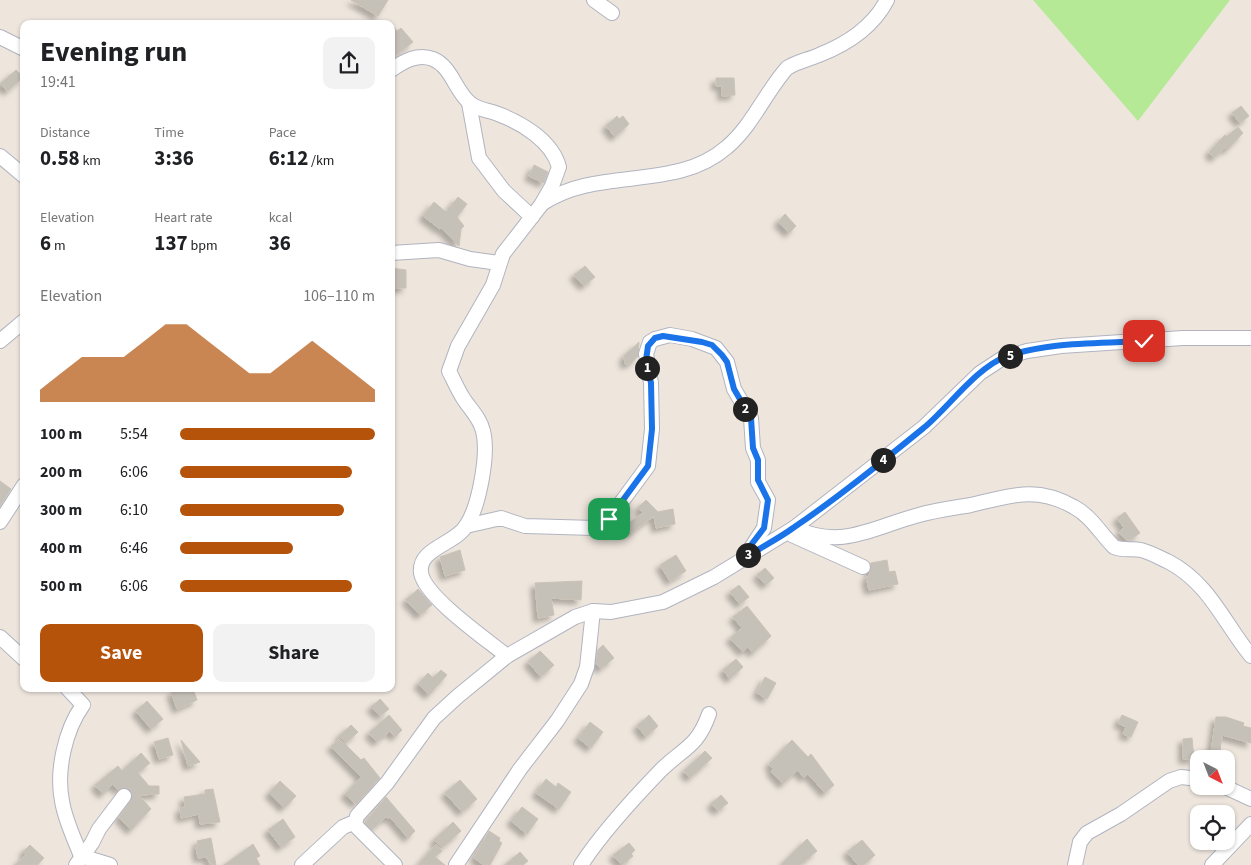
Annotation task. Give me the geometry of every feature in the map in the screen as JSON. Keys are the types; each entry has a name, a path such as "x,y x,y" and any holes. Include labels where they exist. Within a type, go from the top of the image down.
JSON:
{"street":[{"path":"594,0 612,13"},
{"path":"541,204 573,188 619,179 669,174 706,161 732,141 787,68 795,63 833,49 864,30 887,0"},
{"path":"0,37 20,47"},
{"path":"395,67 406,60 420,56 433,59 448,72 469,103 479,158 504,191 532,217"},
{"path":"469,103 530,131 557,158 559,167 557,176 541,204 510,242 500,263 493,285 458,346 449,371 484,432 478,501 466,526 453,540 423,559 423,578 436,598 507,656"},
{"path":"0,156 20,173"},
{"path":"395,254 439,250 470,260 500,263"},
{"path":"0,341 20,324"},
{"path":"466,526 501,518 525,526 595,528 606,523 648,466 652,429 651,383 646,354 650,342 655,338 670,336 692,339 716,348 727,362 734,389 751,418 753,448 758,460 758,480 768,500 764,528 751,545 745,558"},
{"path":"302,865 343,828 355,822 357,816 387,783 434,718 507,656 562,622 593,611 610,612 663,602 714,577 791,530 924,427 980,374 1003,358 1027,351 1060,346 1183,338 1251,338"},
{"path":"0,522 20,491"},
{"path":"791,530 818,536 846,538 868,533 920,514 1011,494 1033,493 1046,496 1063,501 1084,514 1114,547 1142,550 1183,571 1212,598 1251,656"},
{"path":"791,530 863,567"},
{"path":"456,865 520,769 557,721 581,684 587,667 593,611"},
{"path":"0,637 20,655"},
{"path":"71,692 83,705 70,731 62,771 61,800 79,860"},
{"path":"581,865 605,834 662,770 694,743 702,733 709,714"},
{"path":"1075,865 1080,842 1087,834 1122,814 1170,781 1181,777 1190,778"},
{"path":"1235,792 1251,799"},
{"path":"79,860 124,796"},
{"path":"355,822 362,833 395,865"},
{"path":"1212,865 1251,824"},
{"path":"79,860 110,865"}],"green space":[{"path":"1033,0 1230,0 1138,121"}],"building":[{"path":"351,0 388,0 378,16"},
{"path":"401,28 413,42 395,56 395,29 397,31"},
{"path":"16,70 20,74 20,80 8,91 0,84"},
{"path":"716,78 734,78 735,95 722,96 722,86 716,86"},
{"path":"1241,106 1249,116 1240,123 1232,113"},
{"path":"617,116 619,119 623,116 629,124 615,137 606,126"},
{"path":"1238,127 1243,133 1227,150 1225,148 1214,158 1209,152 1225,135 1226,137"},
{"path":"534,165 548,172 544,183 529,176"},
{"path":"458,197 467,204 457,217 464,226 461,229 459,246 441,228 423,216 434,202 446,212"},
{"path":"785,214 796,226 789,233 778,222"},
{"path":"585,266 595,277 584,286 574,275"},
{"path":"395,269 406,270 406,288 395,288"},
{"path":"639,342 638,356 631,363 625,364 624,356"},
{"path":"0,481 11,489 0,506"},
{"path":"646,500 658,512 673,509 675,524 656,528 654,516 631,533 626,525 643,513 638,508"},
{"path":"1125,512 1140,533 1130,540 1126,540 1119,532 1124,528 1117,518"},
{"path":"460,550 465,570 445,576 440,557"},
{"path":"676,555 686,571 670,581 660,565"},
{"path":"887,560 889,572 895,571 898,584 869,590 866,577 869,577 871,563"},
{"path":"765,568 774,578 766,585 757,575"},
{"path":"582,581 581,600 551,598 554,615 538,618 535,583"},
{"path":"739,585 749,597 740,604 730,592"},
{"path":"418,589 432,605 420,615 406,600"},
{"path":"747,606 771,636 753,653 748,647 743,652 730,638 742,628 733,617"},
{"path":"603,645 614,658 601,669 596,664 598,650"},
{"path":"540,651 554,665 541,677 528,662"},
{"path":"736,659 743,667 730,679 723,670"},
{"path":"441,670 447,675 429,695 418,684 428,673 433,678"},
{"path":"765,677 776,683 767,699 757,693"},
{"path":"171,692 194,692 197,700 177,709"},
{"path":"380,699 389,709 380,716 371,707"},
{"path":"147,701 163,719 151,729 136,711"},
{"path":"389,715 402,730 395,737 390,731 377,742 369,733"},
{"path":"649,715 658,726 646,737 637,726"},
{"path":"1122,715 1138,722 1131,737 1123,734 1126,727 1118,723"},
{"path":"1216,717 1226,717 1244,723 1243,726 1251,728 1251,743 1222,735 1220,750 1211,750"},
{"path":"590,722 603,732 591,748 578,738"},
{"path":"351,725 358,732 346,743 339,736"},
{"path":"168,738 173,755 159,759 154,742"},
{"path":"1192,738 1193,750 1190,750 1190,759 1183,759 1183,739"},
{"path":"340,739 361,760 364,758 380,778 356,804 345,794 361,777 331,746"},
{"path":"181,740 200,762 188,766"},
{"path":"792,740 808,757 811,754 834,785 825,793 808,774 804,778 798,770 783,784 771,771 773,769 769,764"},
{"path":"705,751 712,758 690,778 684,771"},
{"path":"141,753 150,763 138,773 149,786 159,786 159,794 139,795 151,809 131,830 119,817 133,798 130,789 125,787 118,790 113,784 103,794 95,785 118,766 122,771"},
{"path":"546,779 556,787 558,783 571,792 559,809 536,793"},
{"path":"460,780 477,799 462,812 445,793"},
{"path":"280,781 296,796 284,808 269,793"},
{"path":"213,789 220,822 200,824 199,814 181,818 180,808 185,807 184,797 205,794 205,790"},
{"path":"721,795 728,803 718,811 711,804"},
{"path":"386,797 415,831 408,838 390,817 388,819 386,817 372,830 365,822"},
{"path":"522,807 538,819 527,834 511,821"},
{"path":"283,819 295,837 281,847 268,830"},
{"path":"453,822 461,831 442,848 434,840"},
{"path":"489,831 500,838 499,841 502,843 490,865 484,865 474,858"},
{"path":"211,838 216,865 212,865 206,857 198,858 197,841"},
{"path":"807,839 817,851 800,865 781,865"},
{"path":"862,840 875,855 864,865 858,865 847,852"},
{"path":"629,843 635,850 631,854 633,856 622,865 613,855"},
{"path":"253,844 260,856 256,858 260,865 224,865"},
{"path":"436,844 442,851 435,857 445,865 418,865"},
{"path":"30,845 44,858 37,865 15,865 26,855 23,852"},
{"path":"520,852 528,861 523,865 505,865"}],"route":[{"path":"609,519 620,502 647,470 652,429 651,383 646,354 650,342 655,338 663,336 682,337 712,345 716,348 727,362 734,389 751,418 753,448 758,460 758,480 768,500 764,528 751,545 745,558 794,528 880,463 948,406 980,374 1003,358 1027,351 1060,346 1144,341"}]}
